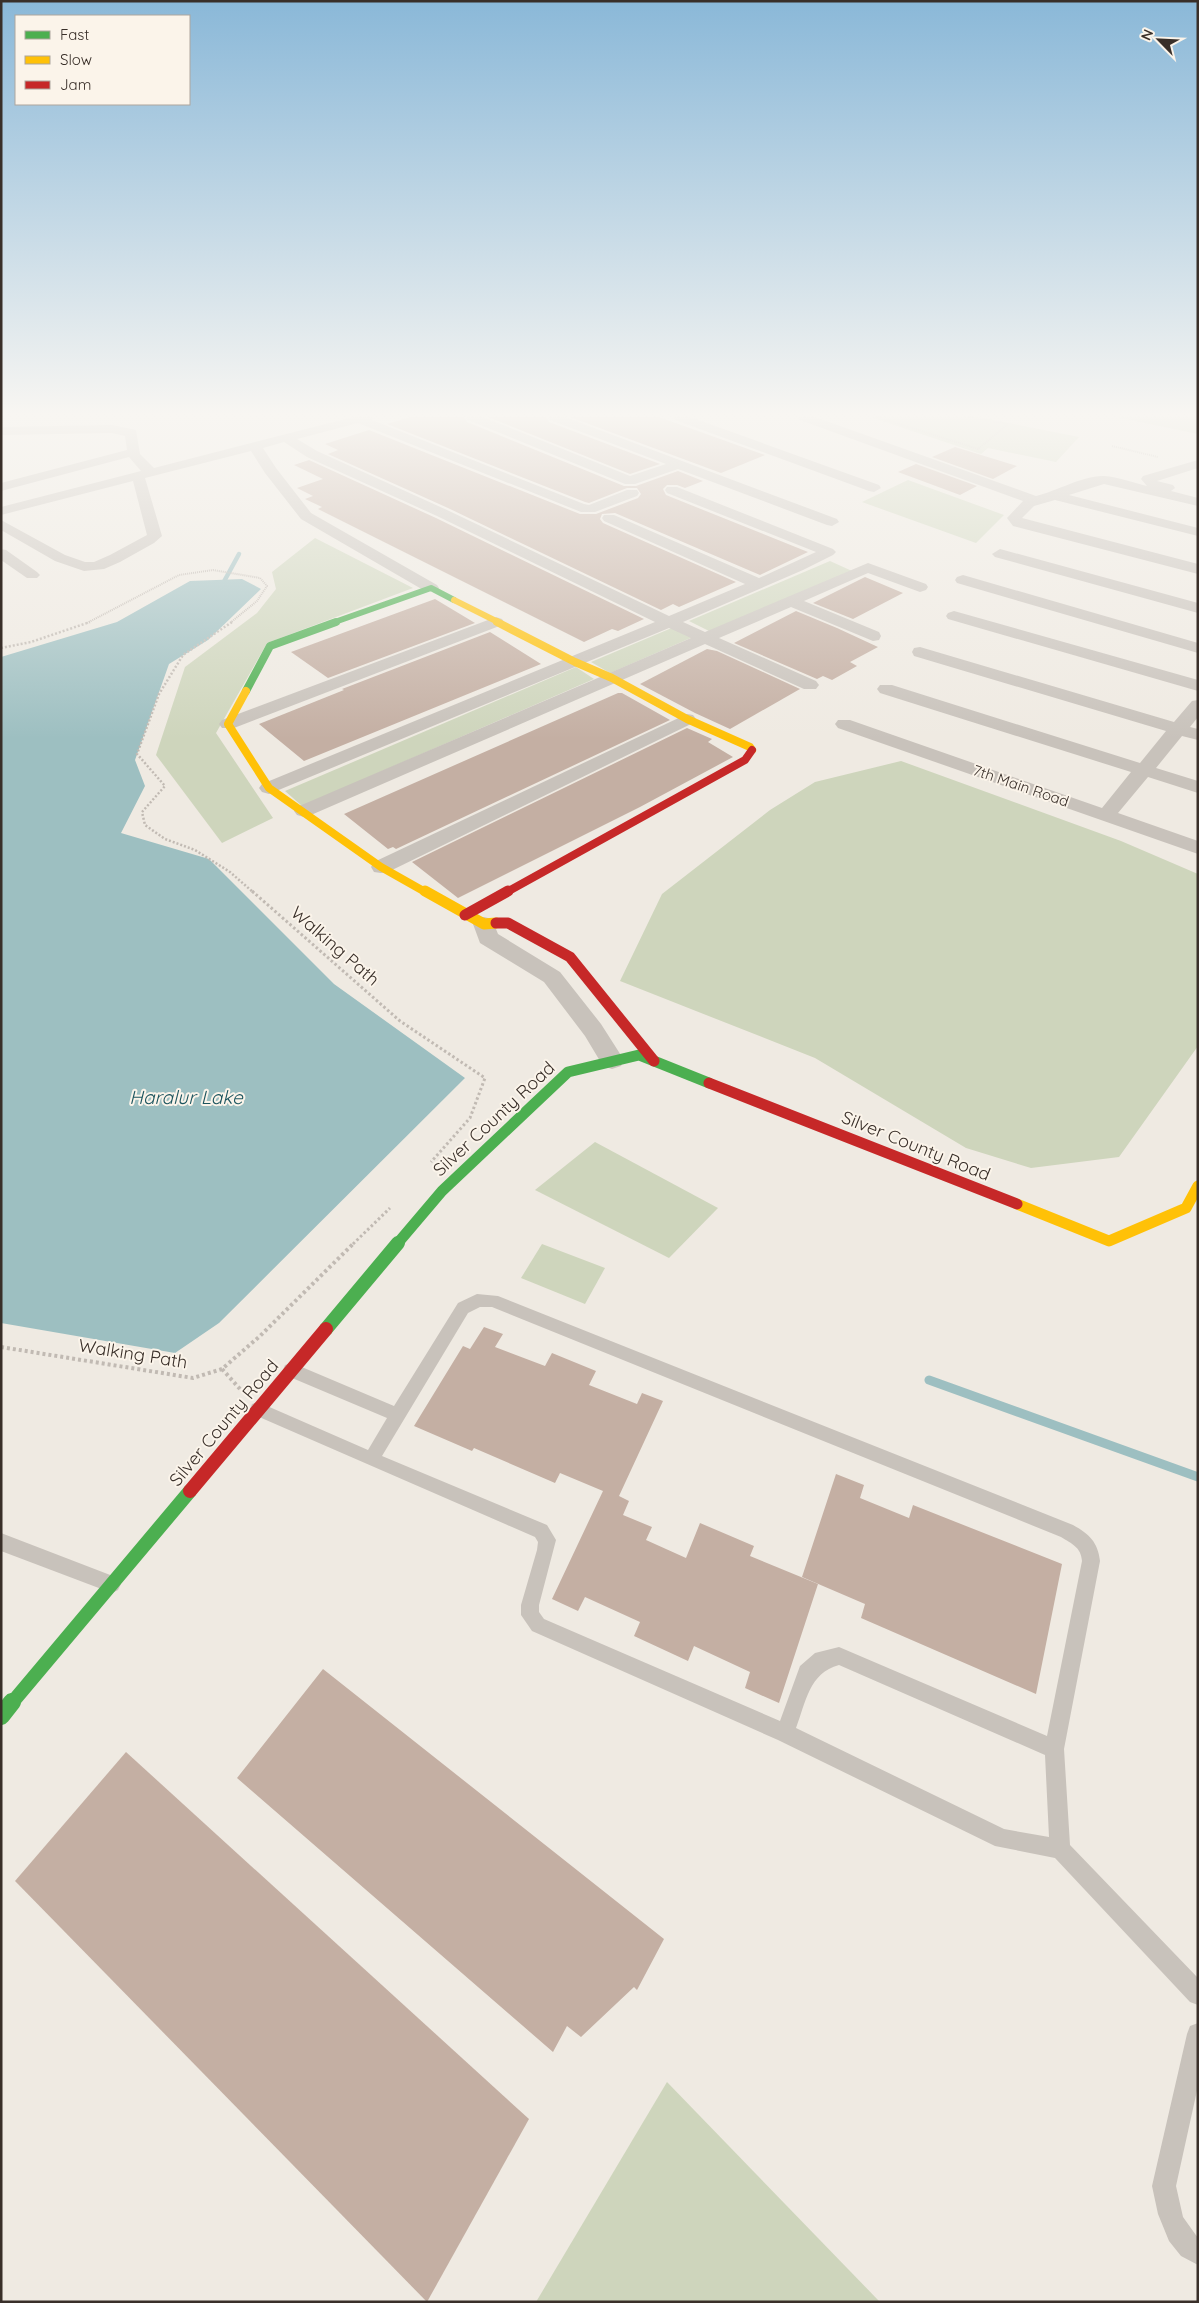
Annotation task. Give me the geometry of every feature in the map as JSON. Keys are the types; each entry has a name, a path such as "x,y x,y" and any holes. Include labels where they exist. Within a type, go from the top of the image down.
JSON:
{"street":[{"path":"3,526 76,566 92,568 140,547 155,536 153,524"},
{"path":"321,524 431,588 575,662 612,678 687,718 750,748 752,751 750,756 474,920"},
{"path":"466,524 669,622 810,685"},
{"path":"624,524 759,584"},
{"path":"269,788 575,662 759,584 828,552 759,524"},
{"path":"1024,524 1198,569"},
{"path":"1168,524 1198,532"},
{"path":"1,553 32,575"},
{"path":"1000,554 1198,608"},
{"path":"304,811 869,568 920,587"},
{"path":"963,580 1198,648"},
{"path":"228,724 270,646 431,588"},
{"path":"792,602 873,636"},
{"path":"954,616 1198,686"},
{"path":"228,724 496,622"},
{"path":"920,652 1198,736"},
{"path":"886,689 1198,787"},
{"path":"1105,816 1198,705"},
{"path":"381,867 687,718"},
{"path":"228,724 269,788 381,867 474,920 488,938 552,977 593,1030 612,1060"},
{"name":"7th Main Road","path":"844,724 1198,848"},
{"path":"474,920 508,923 570,957 654,1061"},
{"name":"Silver County Road","path":"1,1716 442,1191 568,1072 639,1054 1109,1241 1186,1208 1198,1186"}],"lane":[{"path":"372,1458 463,1308 472,1301 482,1299 493,1301 1067,1531 1083,1540 1090,1550 1092,1561 1054,1749 1060,1849"},
{"path":"290,1370 397,1416"},
{"path":"258,1408 322,1439 372,1458 540,1531 547,1540 546,1552 529,1601 530,1615 538,1625 785,1733 1002,1839 1060,1849 1198,1994"},
{"path":"1,1542 113,1584"},
{"path":"785,1733 807,1673 822,1660 839,1656 1054,1749"},
{"path":"1198,2034 1164,2186 1167,2207 1176,2230 1198,2252"}],"path":[{"name":"Walking Path","path":"1,648 31,642 89,622 179,575 213,570 260,578 267,586 257,601 238,618 183,655 158,694 138,754 165,786 142,812 144,826 165,839 195,850 230,872 400,1021 485,1078 470,1118 426,1168"},
{"name":"Walking Path","path":"1,1347 193,1378 222,1368 260,1336 394,1204"}],"green space":[{"path":"924,524 995,524 976,543"},
{"path":"315,538 413,588 267,643 216,733 273,818 222,843 156,755 185,667 257,613 276,589 272,572"},
{"path":"830,561 852,571 711,632 689,621"},
{"path":"674,627 693,637 610,673 591,662"},
{"path":"576,667 594,679 302,806 285,791"},
{"path":"901,761 1121,841 1198,874 1198,1046 1119,1157 1031,1168 966,1148 815,1058 620,981 662,894 770,810 815,782"},
{"path":"595,1142 718,1208 669,1258 535,1190"},
{"path":"542,1244 605,1268 585,1304 521,1278"},
{"path":"667,2082 879,2301 879,2302 536,2302"}],"water":[{"name":"Haralur Lake","path":"242,579 261,589 208,640 169,664 135,760 145,786 121,833 209,859 334,984 465,1078 219,1323 175,1353 1,1323 1,657 117,622 190,581"}],"building":[{"path":"349,524 449,524 644,619 618,631 612,629 584,642"},
{"path":"482,524 606,524 736,582 679,607 673,604 661,610"},
{"path":"642,524 739,524 808,552 760,575"},
{"path":"865,577 903,593 853,619 813,603"},
{"path":"435,599 475,623 328,678 291,652"},
{"path":"796,611 878,647 850,662 857,666 832,680 823,676 817,679 734,643"},
{"path":"490,632 541,664 304,761 259,724 344,690 342,689"},
{"path":"707,649 717,651 800,689 730,729 640,684"},
{"path":"618,693 622,693 670,720 396,849 393,847 388,849 344,814"},
{"path":"687,728 712,739 708,742 733,757 640,807 458,898 412,862"},
{"path":"484,1327 503,1334 495,1347 545,1366 552,1353 596,1371 589,1385 637,1404 642,1393 663,1401 619,1496 629,1501 623,1515 652,1527 646,1540 686,1558 700,1523 754,1546 750,1556 818,1584 779,1703 745,1688 750,1672 694,1646 688,1661 634,1636 640,1622 585,1597 578,1611 552,1599 603,1491 560,1473 555,1483 474,1448 472,1451 414,1426 463,1346 470,1349"},
{"path":"836,1474 864,1485 860,1498 909,1518 913,1505 1062,1564 1036,1694 861,1618 865,1604 802,1577"},
{"path":"323,1669 664,1939 637,1990 634,1987 581,2037 567,2026 553,2052 237,1778"},
{"path":"126,1752 529,2119 427,2302 15,1881"}],"waterway":[{"path":"221,587 239,554"},
{"path":"929,1380 1198,1477"}],"traffic: fast":[{"path":"246,691 270,646 431,588 454,600"},
{"path":"326,1329 442,1191 568,1072 639,1055 709,1083"},
{"path":"1,1716 190,1491"}],"traffic: slow":[{"path":"454,600 575,662 612,678 687,719 750,747 752,750"},
{"path":"246,691 228,724 269,788 381,867 484,924 496,923"},
{"path":"1017,1204 1109,1241 1186,1208 1198,1186"}],"traffic: jam":[{"path":"465,915 745,760 752,750"},
{"path":"496,923 508,923 570,957 654,1061"},
{"path":"709,1083 1017,1204"},
{"path":"190,1491 326,1329"}]}
